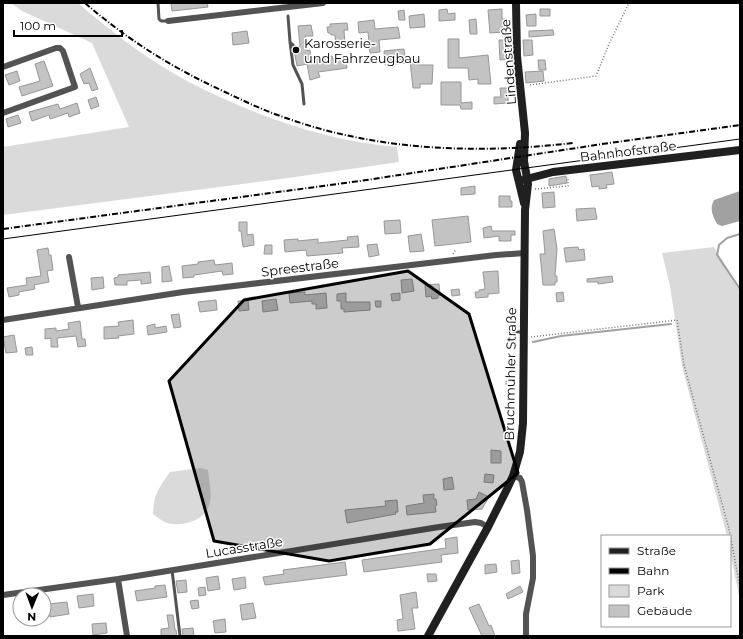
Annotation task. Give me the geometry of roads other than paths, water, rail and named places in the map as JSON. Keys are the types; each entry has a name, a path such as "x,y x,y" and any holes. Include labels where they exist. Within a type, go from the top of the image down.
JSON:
{"street":[{"path":"168,21 323,3"},
{"name":"Lindenstraße","path":"516,3 517,56 524,120 516,170 523,180"},
{"path":"3,67 56,48 60,48 63,51 75,87 3,113"},
{"name":"Bahnhofstraße","path":"523,180 553,172 740,150"},
{"name":"Bruchmühler Straße","path":"428,636 488,527 513,476 520,452 519,436 524,335 525,253 523,180"},
{"name":"Spreestraße","path":"3,320 78,307 190,291 496,255 525,253"},
{"path":"69,257 78,307"},
{"path":"513,476 520,478 522,482 532,544 533,578 526,614 526,636"},
{"name":"Lucasstraße","path":"3,595 118,579 446,526 475,522 488,527"},
{"path":"118,579 127,636"}],"lane":[{"path":"158,3 159,19 161,21 168,21"},
{"path":"288,16 293,66 302,84 304,104"},
{"path":"290,42 295,47"},
{"path":"514,332 524,335"},
{"path":"172,570 180,636"}],"waterway":[{"path":"740,234 727,238 719,245 717,255 740,289"},
{"path":"533,342 561,336 671,324"}],"tram line":[{"path":"3,239 740,139"}],"railway":[{"path":"85,3 135,42 187,73 265,110 323,130 394,144 466,149 573,143"},
{"path":"3,229 360,181 609,143 740,125"}],"place":[{"name":"Karosserie- und Fahrzeugbau","path":"296,50"}]}
